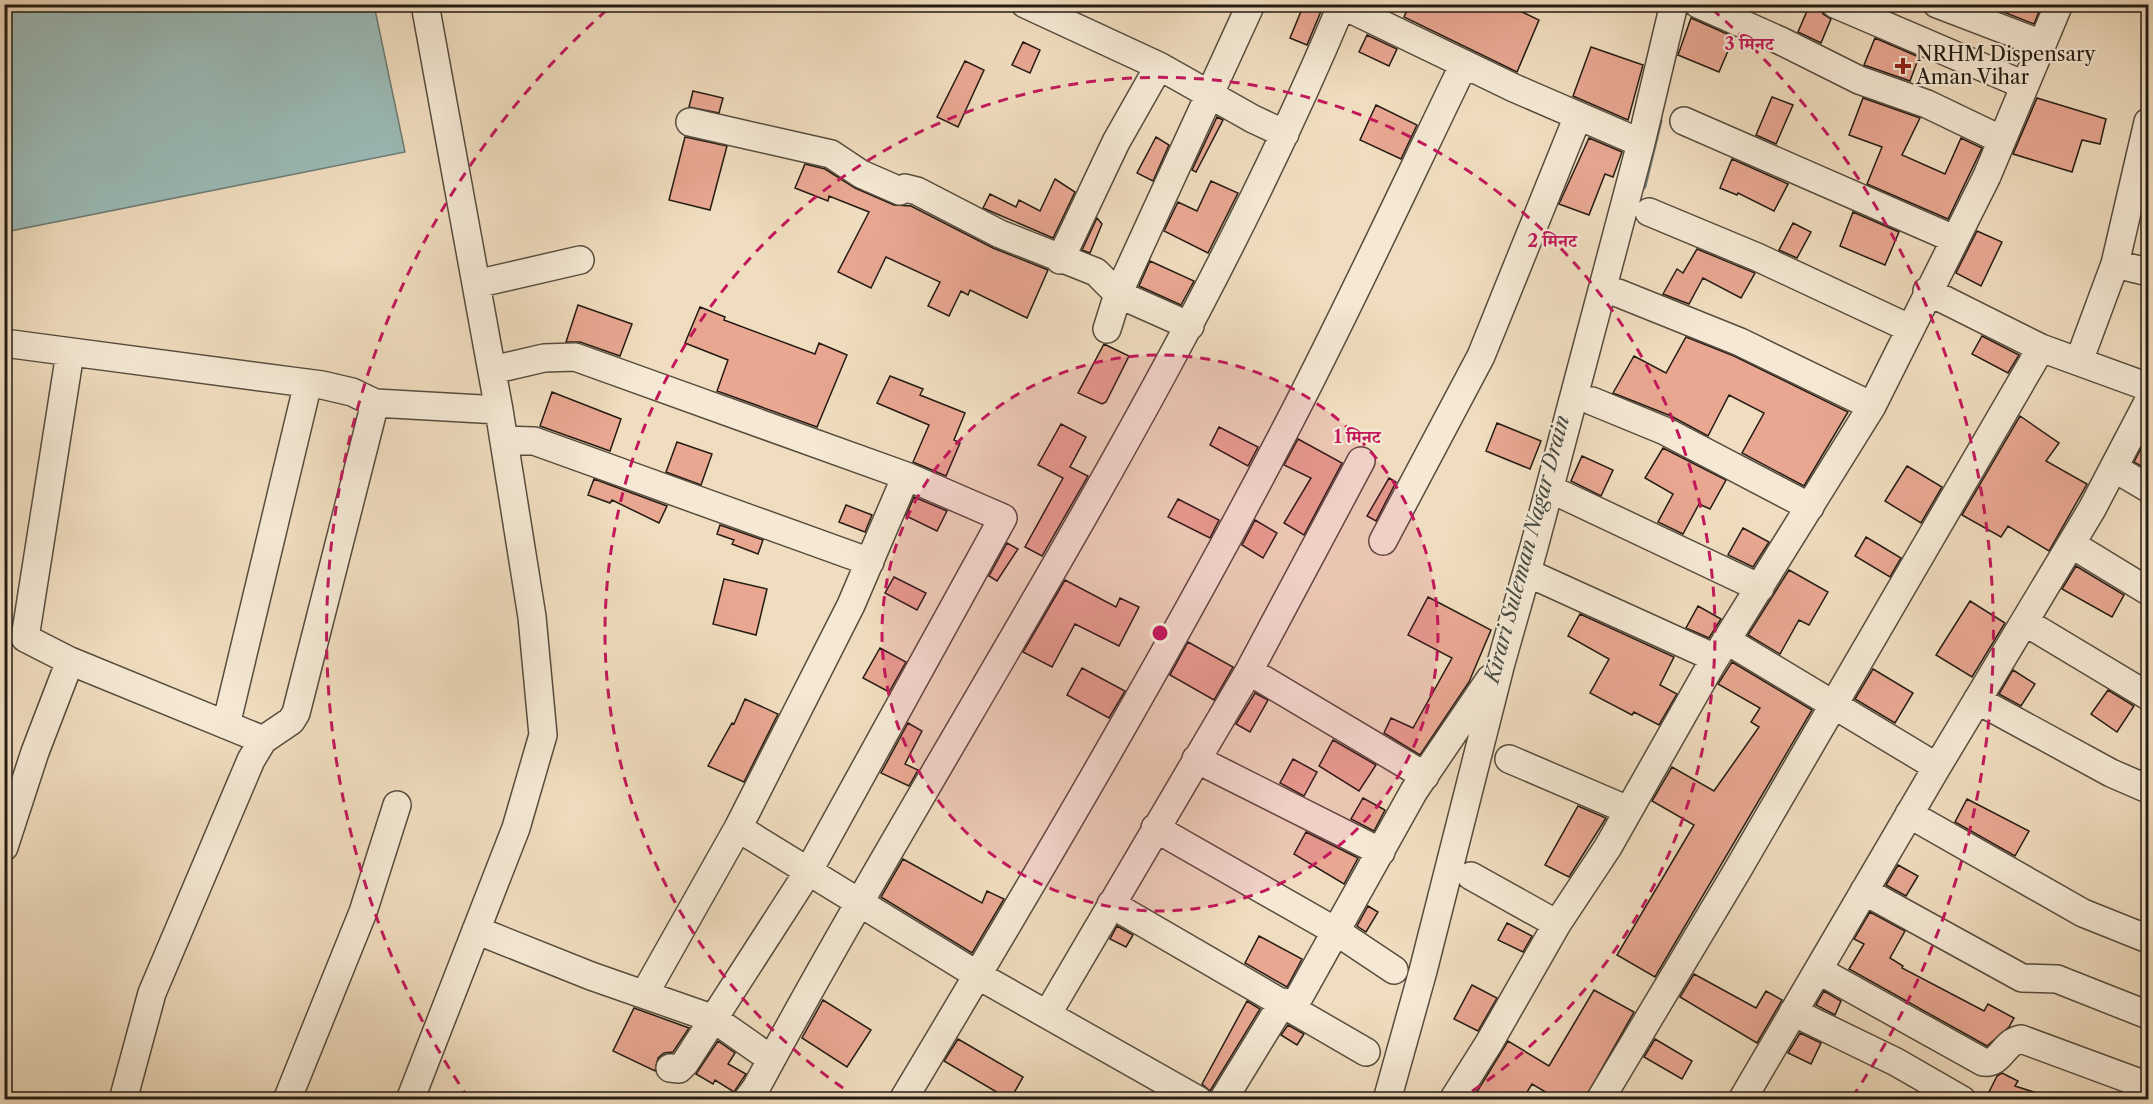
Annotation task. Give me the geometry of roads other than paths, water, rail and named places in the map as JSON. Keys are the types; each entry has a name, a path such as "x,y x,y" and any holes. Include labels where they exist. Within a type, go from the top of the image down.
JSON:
{"street":[{"path":"410,1100 516,828 543,735 532,617 504,440 425,4"},
{"path":"1025,4 1159,66 1285,134"},
{"path":"1107,329 1118,294 1251,4"},
{"path":"1698,4 1781,41 1859,80 1927,104 2002,140"},
{"path":"1834,4 2024,85"},
{"path":"1937,4 2042,44"},
{"path":"1453,1100 1489,1043 1557,924 1628,810 1721,649 1872,406 1927,291 1987,176 2059,4"},
{"path":"759,1096 771,1059 955,736 1055,570 1190,326 1285,134 1341,5 1464,64 1641,143"},
{"path":"1387,1100 1423,971 1501,663 1641,143 1665,8"},
{"path":"903,1100 980,976 1282,436 1464,64"},
{"path":"1060,260 1116,142 1159,66"},
{"path":"1383,541 1481,356 1578,116"},
{"path":"1684,121 1954,239"},
{"path":"690,122 831,154 871,178 900,191 905,188 917,191 1000,234 1060,260 1096,272 1118,294 1190,326"},
{"path":"2079,362 2141,185 2148,122"},
{"path":"1649,212 1757,256 1909,328"},
{"path":"476,284 580,260"},
{"path":"2115,264 2148,272"},
{"path":"1927,291 2041,348 2148,387"},
{"path":"1618,293 1740,342 1872,406"},
{"path":"4,343 308,383 352,392 375,403 499,410"},
{"path":"1600,1100 2041,348"},
{"path":"70,352 15,635 70,661 263,740"},
{"path":"492,370 544,358 576,357 906,476 1003,518 808,872 685,1063 679,1069 670,1068"},
{"path":"226,725 308,383"},
{"path":"1592,401 1665,431 1810,507"},
{"path":"1742,1100 1909,814 2071,544 2148,402"},
{"path":"123,1100 152,993 251,760 263,740 291,721 303,690 375,403"},
{"path":"504,440 534,441 870,562"},
{"path":"1048,1013 1249,671 1361,461"},
{"path":"2114,468 2148,488"},
{"path":"645,993 738,828 851,605 906,476"},
{"path":"1563,495 1760,588"},
{"path":"2071,544 2148,591"},
{"path":"1539,578 1721,649 1833,706 1937,767"},
{"path":"2025,622 2148,696"},
{"path":"4,847 70,661"},
{"path":"1222,1100 1337,932 1425,776 1501,663"},
{"path":"1249,671 1425,776"},
{"path":"1977,700 2111,773 2148,789"},
{"path":"1197,759 1382,852"},
{"path":"1509,759 1628,810"},
{"path":"287,1100 363,912 397,805"},
{"path":"1909,814 2084,913 2148,939"},
{"path":"738,828 980,976 1198,1100"},
{"path":"1155,828 1337,932 1394,970"},
{"path":"1471,876 1557,924"},
{"path":"1864,891 2022,978 2057,979 2148,1015"},
{"path":"1112,904 1366,1052"},
{"path":"476,930 591,976 714,1019 771,1059"},
{"path":"1818,970 1983,1062 1990,1063 1996,1060 2009,1043 2021,1039 2148,1086"},
{"path":"1793,1012 1896,1062 1962,1100"}],"water":[{"path":"5,4 374,5 405,152 5,232"}],"waterway":[{"name":"Kirari Suleman Nagar Drain","path":"1643,186 1659,121"}],"place":[{"name":"NRHM Dispensary Aman Vihar","path":"1903,66"}]}
